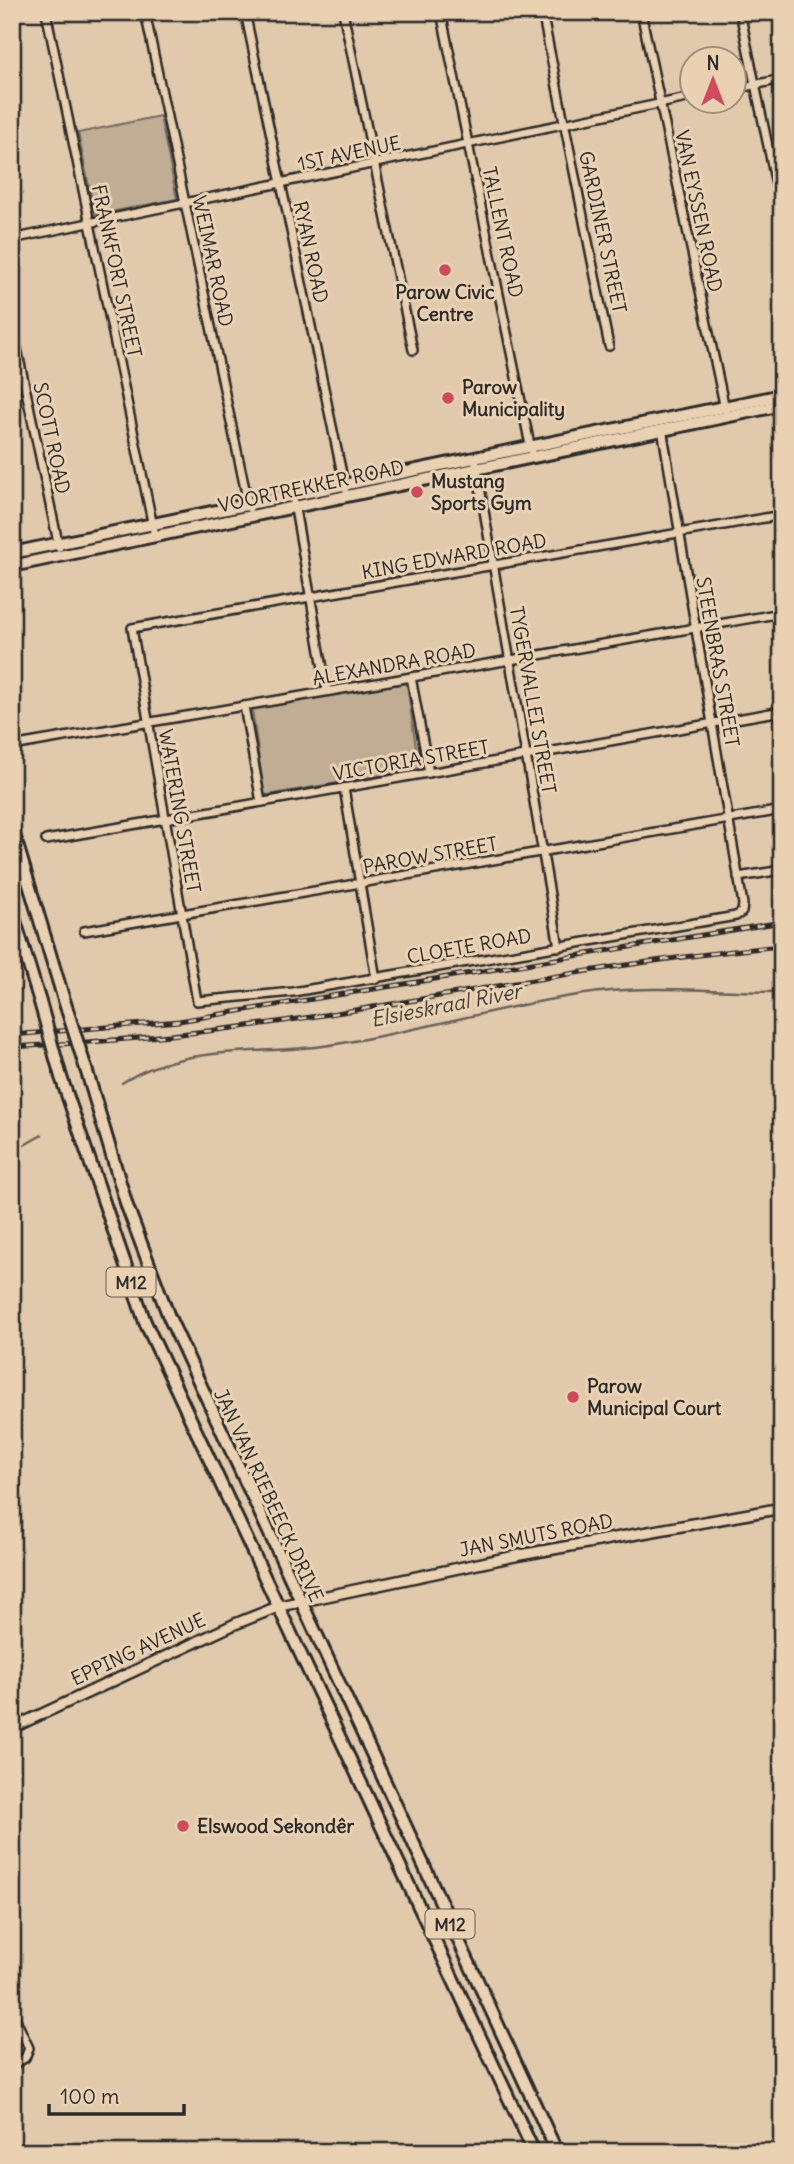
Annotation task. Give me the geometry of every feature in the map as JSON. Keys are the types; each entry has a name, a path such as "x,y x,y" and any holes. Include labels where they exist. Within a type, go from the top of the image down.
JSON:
{"main road":[{"name":"VOORTREKKER ROAD","path":"726,412 782,396"},
{"name":"VOORTREKKER ROAD","path":"12,566 60,551 661,425 726,412 782,405"},
{"name":"VOORTREKKER ROAD","path":"12,553 60,551"},
{"name":"JAN VAN RIEBEECK DRIVE","path":"12,828 127,1206 169,1317 299,1602 557,2152"},
{"name":"JAN VAN RIEBEECK DRIVE","path":"12,911 61,1077 145,1322 281,1606 534,2152"}],"street":[{"name":"FRANKFORT STREET","path":"46,12 155,531"},
{"name":"WEIMAR ROAD","path":"145,12 250,511"},
{"name":"RYAN ROAD","path":"245,12 346,492"},
{"path":"343,12 413,350"},
{"name":"TALLENT ROAD","path":"441,12 531,454"},
{"name":"GARDINER STREET","path":"542,12 606,319 609,346"},
{"name":"VAN EYSSEN ROAD","path":"641,12 726,412"},
{"path":"740,12 782,214"},
{"path":"748,86 782,79"},
{"name":"1ST AVENUE","path":"12,239 678,100"},
{"name":"SCOTT ROAD","path":"12,326 60,551"},
{"name":"STEENBRAS STREET","path":"661,425 743,910"},
{"name":"TYGERVALLEI STREET","path":"476,464 559,947"},
{"path":"294,502 327,691"},
{"name":"KING EDWARD ROAD","path":"132,628 782,515"},
{"name":"ALEXANDRA ROAD","path":"12,746 782,613"},
{"name":"WATERING STREET","path":"132,628 197,1000"},
{"path":"411,677 429,774"},
{"path":"244,706 261,802"},
{"name":"VICTORIA STREET","path":"46,840 782,711"},
{"path":"344,788 376,979"},
{"name":"PAROW STREET","path":"84,931 782,810"},
{"path":"738,877 782,870"},
{"name":"CLOETE ROAD","path":"197,1000 293,992 376,979 736,916 743,910"},
{"name":"JAN SMUTS ROAD","path":"281,1606 520,1555 782,1508"},
{"name":"EPPING AVENUE","path":"12,1728 235,1623 281,1606"},
{"path":"12,2011 29,2048 25,2058 14,2064"}],"shaded area":[{"path":"160,116 177,199 95,215 78,133"},
{"path":"407,684 419,769 267,795 264,793 252,709"}],"waterway":[{"name":"Elsieskraal River","path":"122,1083 169,1062 194,1057 298,1049 356,1041 585,994 634,989 782,992"},
{"name":"Elsieskraal River","path":"12,1152 42,1135"}],"railway":[{"path":"12,1035 179,1021 782,922"},
{"path":"12,1047 145,1038 244,1027 655,961 782,946"}],"place":[{"name":"Parow Civic Centre","path":"445,270"},
{"name":"Parow Municipality","path":"448,398"},
{"name":"Mustang Sports Gym","path":"417,492"},
{"name":"Parow Municipal Court","path":"573,1397"},
{"name":"Elswood Sekondêr","path":"183,1826"}]}
